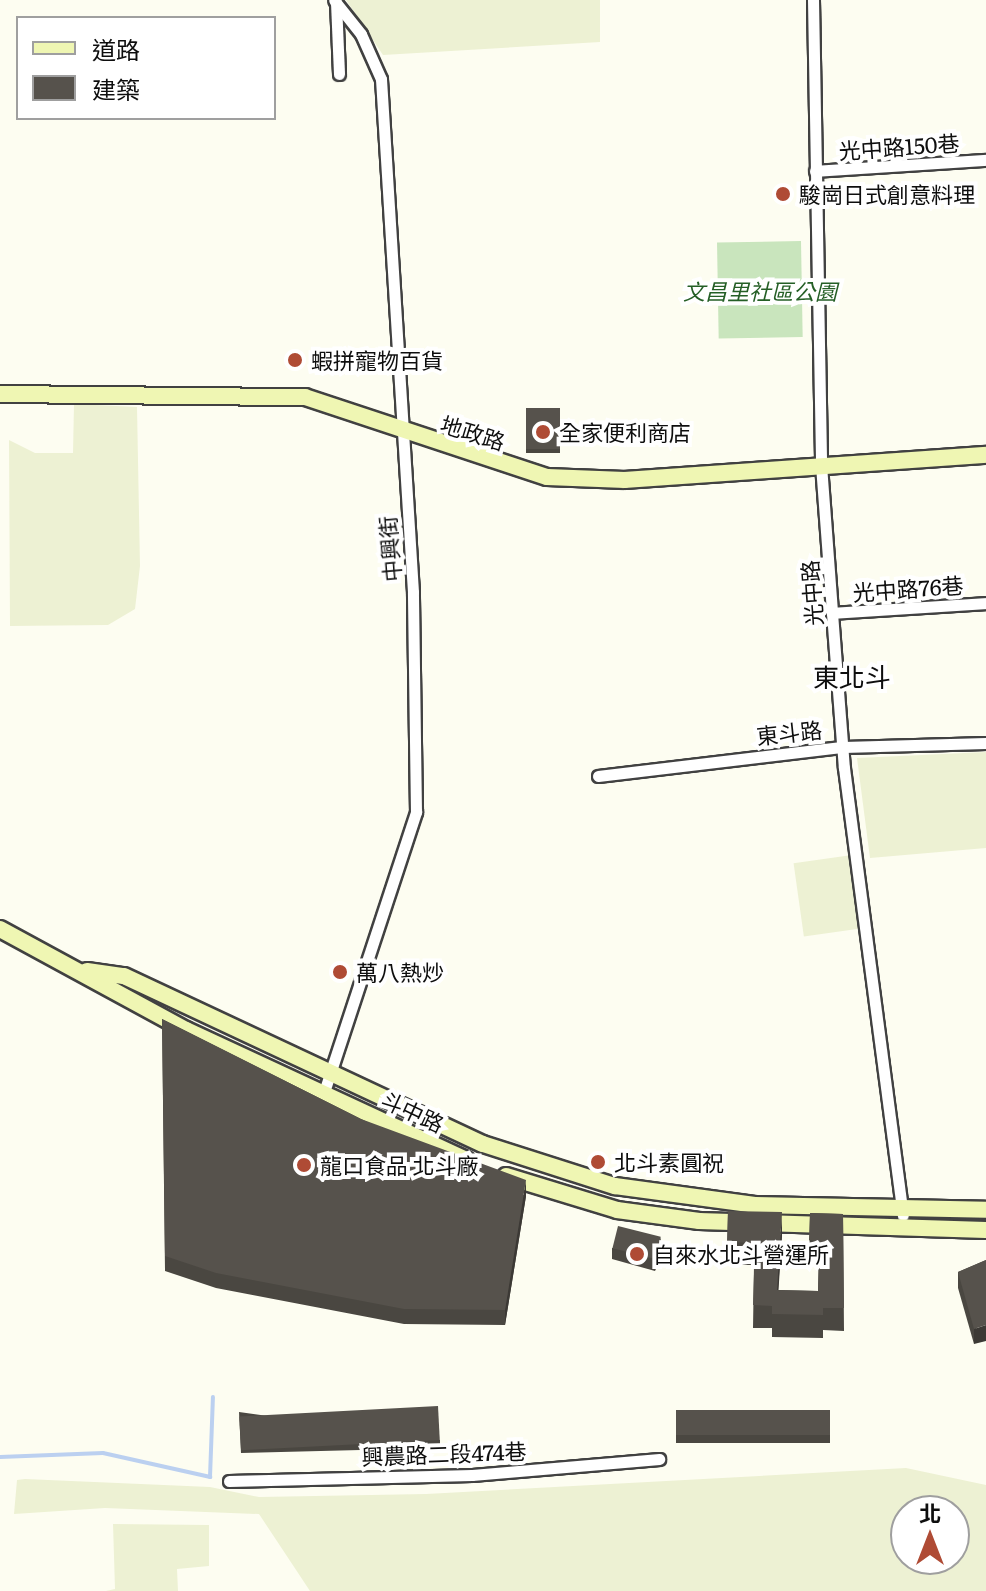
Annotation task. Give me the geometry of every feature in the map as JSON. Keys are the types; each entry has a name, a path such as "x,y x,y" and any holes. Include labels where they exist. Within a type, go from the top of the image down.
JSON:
{"main road":[{"name":"地政路","path":"0,394 305,397 399,432 547,477 625,480 986,455"},
{"name":"斗中路","path":"0,929 85,971 186,1030 323,1095 549,1193 617,1210 755,1224 986,1230"},
{"name":"斗中路","path":"85,971 124,976 330,1076 483,1144 556,1169 666,1197 755,1205 986,1210"},
{"path":"755,1205 755,1224"}],"street":[{"name":"光中路","path":"813,0 821,465 843,747 904,1228"},
{"path":"335,1 339,74"},
{"name":"中興街","path":"323,1095 416,812 413,592 399,432 381,79 361,34 335,1"},
{"name":"光中路150巷","path":"815,171 986,160"},
{"name":"光中路76巷","path":"832,613 986,603"},
{"name":"東斗路","path":"598,776 843,747 986,743"},
{"name":"興農路二段474巷","path":"229,1481 472,1475 659,1459"}],"green space":[{"path":"346,0 600,0 600,42 383,55"},
{"name":"文昌里社區公園","path":"801,241 803,337 719,338 717,242"},
{"path":"74,404 137,407 140,566 135,609 108,625 10,626 9,440 35,453 73,453"},
{"path":"986,752 986,848 870,858 857,758"},
{"path":"852,855 862,928 804,936 794,863"},
{"path":"906,1468 986,1485 986,1591 310,1591 259,1514 105,1508 14,1514 17,1480 25,1479 210,1487 259,1497 426,1494"},
{"path":"113,1524 209,1525 209,1566 177,1569 178,1591 106,1591 115,1589"}],"building":[{"name":"全家便利商店","path":"526,408 560,408 560,449 526,449"},
{"name":"龍口食品 北斗廠","path":"162,1019 361,1119 526,1180 505,1310 404,1309 216,1273 165,1256"},
{"path":"728,1211 782,1212 777,1290 818,1291 819,1241 809,1240 810,1213 843,1214 844,1308 823,1308 823,1315 772,1314 772,1306 753,1305 755,1243 727,1242"},
{"path":"618,1226 661,1237 655,1259 612,1248"},
{"path":"986,1260 986,1325 974,1329 958,1272"},
{"path":"438,1406 440,1440 241,1450 239,1416"},
{"path":"676,1410 830,1410 830,1435 676,1435"}],"waterway":[{"path":"0,1457 103,1453 210,1477 213,1397"}],"place":[{"name":"駿崗日式創意料理","path":"783,194"},
{"name":"蝦拼寵物百貨","path":"295,360"},
{"name":"全家便利商店","path":"543,432"},
{"name":"萬八熱炒","path":"340,972"},
{"name":"北斗素圓祝","path":"598,1162"},
{"name":"龍口食品 北斗廠","path":"304,1165"},
{"name":"自來水北斗營運所","path":"637,1254"}],"district":[{"name":"東北斗","path":"852,676"}]}
